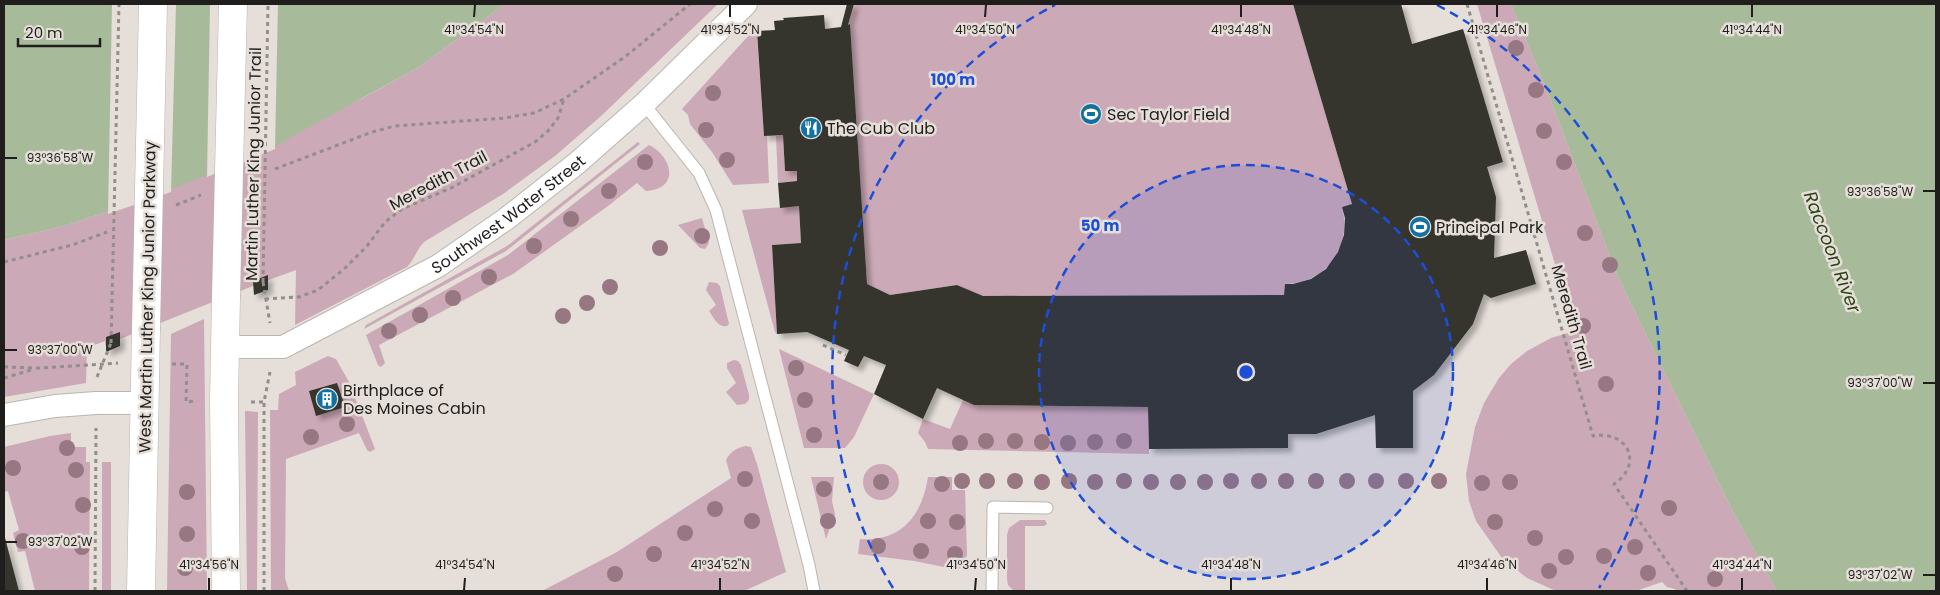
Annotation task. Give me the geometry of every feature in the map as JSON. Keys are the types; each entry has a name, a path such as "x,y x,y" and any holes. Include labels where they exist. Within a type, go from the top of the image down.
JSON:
{"main road":[{"name":"West Martin Luther King Junior Parkway","path":"141,591 153,4"},
{"path":"226,591 224,401 233,4"}],"street":[{"name":"Southwest Water Street","path":"226,347 283,347 438,266 506,219 576,164 644,104 746,4"},
{"path":"4,415 55,406 96,403 144,403"}],"lane":[{"path":"644,104 699,173 716,210 809,565 814,591"},
{"path":"992,591 993,507 1047,508"}],"path":[{"path":"96,381 111,343 119,4"},
{"name":"Martin Luther King Junior Trail","path":"268,4 262,282 270,323"},
{"path":"275,169 372,132 396,126 505,118 534,113 564,99 626,56 690,4"},
{"name":"Meredith Trail","path":"1467,4 1591,428 1594,436 1604,434 1614,436 1627,448 1629,464 1621,480 1614,484 1687,591"},
{"name":"Meredith Trail","path":"266,299 299,297 318,290 344,269 367,246 385,222 402,209 453,187 536,142 558,118 564,99"},
{"path":"170,207 206,193"},
{"path":"4,262 72,245 108,232"},
{"path":"823,345 846,356"},
{"path":"4,367 39,368 103,362 116,363"},
{"path":"170,364 187,364 186,402 205,401"},
{"path":"4,378 39,368"},
{"path":"264,591 264,402 270,376"},
{"path":"247,402 264,402"},
{"path":"96,429 96,591"}],"shaded area":[{"path":"505,4 718,4 600,117 555,156 503,194 424,242 407,267 295,325 296,270 105,345 105,341 92,346 87,345 86,383 4,397 4,240 64,226 171,190 363,98 419,67"},
{"name":"Sec Taylor Field","path":"854,4 1293,4 1352,204 1342,207 1343,236 1339,249 1333,260 1324,270 1300,282 1285,284 1284,295 983,296 957,285 890,295 867,284 850,25 848,25"},
{"path":"1477,4 1511,4 1546,88 1617,275 1733,512 1777,591 1676,591 1667,587 1662,582 1636,591 1556,591 1527,578 1502,558 1476,521 1469,501 1466,474 1475,427 1484,403 1499,378 1511,364 1527,351 1551,338 1575,331"},
{"path":"757,34 764,136 767,136 769,183 733,185 712,152 690,124 688,115 682,109 749,35"},
{"path":"783,135 785,171 797,171 797,181 778,183 776,136"},
{"path":"638,142 640,144 506,251 364,329 366,325 507,246"},
{"path":"649,145 657,150 668,164 668,179 664,185 657,189 646,191 637,183 513,274 379,345 385,363 381,367 378,365 366,335 508,255"},
{"path":"799,206 801,243 772,245 777,334 742,210"},
{"path":"702,218 709,243 705,249 700,248 678,225"},
{"path":"709,282 717,283 720,286 729,324 727,326 719,324 709,311 716,305 706,290"},
{"path":"204,319 207,591 167,591 171,334"},
{"path":"779,349 874,394 854,437 845,448 804,448"},
{"path":"328,356 336,359 349,382 375,449 370,452 367,450 359,433 286,459 285,578 289,591 271,591 270,410 278,410 279,394 296,385 295,372"},
{"path":"734,360 738,361 741,365 749,395 749,400 745,404 737,405 726,392 736,383 727,368 727,363"},
{"path":"963,400 974,405 1148,407 1149,454 928,449 918,433 923,419 950,429"},
{"path":"245,411 258,412 257,591 247,591"},
{"path":"71,433 71,447 86,447 86,462 90,462 89,591 35,591 25,551 18,552 13,533 19,530 8,491 4,492 4,447"},
{"path":"746,446 751,447 757,464 786,572 744,591 542,591 617,552 731,478 726,460 734,450"},
{"path":"102,462 111,462 111,591 102,591"},
{"path":"881,464 888,465 894,469 898,475 898,489 894,495 888,499 881,500 874,499 868,495 864,489 863,482 864,475 868,469 874,465"},
{"path":"811,477 834,477 832,501 835,514 826,539"},
{"path":"928,477 952,477 952,490 965,490 967,555 963,568 954,569 914,561 858,554 860,539 874,539 887,536 907,524 921,504"},
{"path":"1020,520 1045,520 1047,524 1044,526 1025,526 1025,591 1013,590 1008,585 1007,579 1007,535 1009,528"}],"water":[{"path":"4,4 505,4 419,67 275,146 171,190 64,226 4,240"},
{"name":"Raccoon River","path":"1511,4 1936,4 1936,591 1777,591 1733,512 1617,275 1546,88"}],"pier":[{"path":"112,4 176,4 171,192 108,214"},
{"path":"210,4 278,4 275,149 207,177"}],"building":[{"name":"Principal Park","path":"847,4 854,4 848,25 850,24 867,284 890,295 957,285 983,296 1284,295 1285,284 1293,284 1311,279 1326,269 1338,252 1344,235 1345,218 1342,207 1352,204 1293,4 1401,4 1412,44 1463,29 1503,162 1487,167 1496,197 1494,258 1526,250 1536,284 1491,298 1484,294 1473,324 1434,375 1413,391 1413,448 1376,448 1375,415 1316,434 1288,434 1288,448 1149,449 1148,407 974,405 937,388 923,419 874,394 886,365 864,356 858,367 844,361 849,350 807,332 777,334 772,245 801,243 799,206 780,208 778,183 797,181 797,171 785,171 783,135 764,136 757,31 775,30 774,21 784,20 783,18 824,15 825,29 841,27"},
{"path":"268,275 268,290 254,295 253,281"},
{"path":"120,332 120,346 106,352 106,337"},
{"name":"Birthplace of Des Moines Cabin","path":"337,383 345,407 316,416 309,391"},
{"path":"4,534 19,591 4,591"}],"place":[{"name":"Sec Taylor Field","path":"1091,114"},
{"name":"The Cub Club","path":"811,128"},
{"name":"Principal Park","path":"1420,227"},
{"name":"Birthplace of Des Moines Cabin","path":"327,399"}]}
